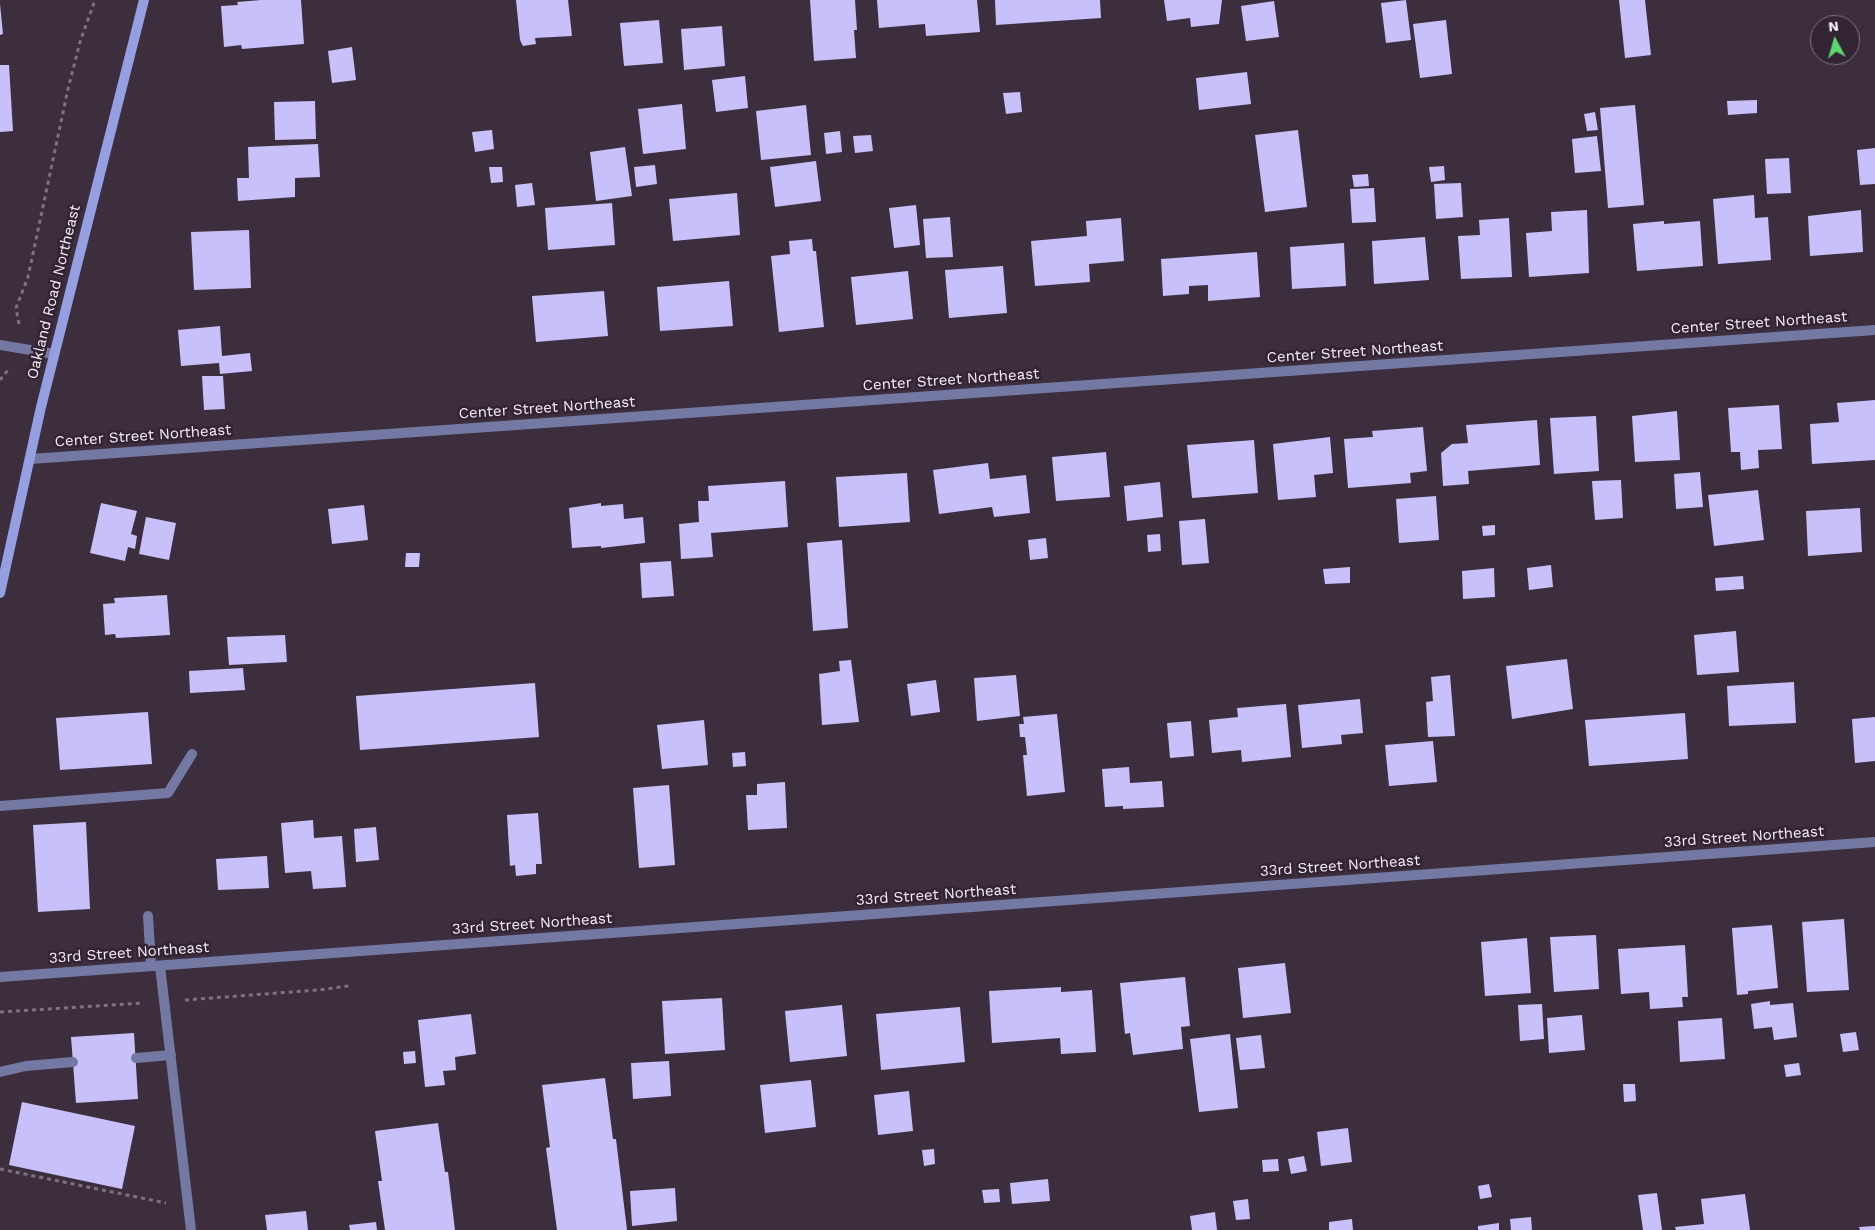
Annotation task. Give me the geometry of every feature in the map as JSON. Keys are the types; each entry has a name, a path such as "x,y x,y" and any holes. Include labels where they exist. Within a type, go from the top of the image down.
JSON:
{"main road":[{"name":"Oakland Road Northeast","path":"0,593 54,354 144,0"}],"street":[{"name":"Center Street Northeast","path":"30,460 1875,330"},
{"path":"0,344 54,354"},
{"path":"0,806 168,793 192,754"},
{"name":"33rd Street Northeast","path":"0,977 1875,842"},
{"path":"148,916 171,1055 191,1230"},
{"path":"136,1058 171,1055"},
{"path":"0,1072 26,1066 73,1062"}],"path":[{"path":"19,324 16,308 28,277 68,89 80,42 95,0"},
{"path":"0,380 10,368"},
{"path":"0,1169 189,1208"}],"building":[{"path":"301,0 304,44 242,49 241,45 224,47 221,6 238,5 237,2"},
{"path":"516,0 568,0 572,36 535,38 536,44 523,46 520,40"},
{"path":"810,0 855,0 857,30 854,30 856,58 814,61"},
{"path":"877,0 977,0 980,32 926,36 925,24 879,28"},
{"path":"995,0 1100,0 1101,18 996,25"},
{"path":"1164,0 1222,0 1219,24 1191,27 1190,18 1167,21"},
{"path":"1406,0 1411,40 1386,43 1381,3"},
{"path":"1619,0 1645,0 1651,55 1625,58"},
{"path":"1274,1 1279,37 1246,41 1241,6"},
{"path":"0,4 3,34 0,35"},
{"path":"659,20 663,63 624,66 620,23"},
{"path":"1446,20 1452,74 1420,78 1413,24"},
{"path":"722,26 725,66 684,70 681,29"},
{"path":"352,47 356,80 332,83 328,51"},
{"path":"0,65 9,65 13,131 0,132"},
{"path":"1247,72 1251,104 1199,110 1196,78"},
{"path":"745,76 748,108 716,112 712,80"},
{"path":"1020,92 1022,112 1006,114 1003,93"},
{"path":"1757,100 1757,113 1728,115 1727,101"},
{"path":"315,101 316,139 275,140 274,102"},
{"path":"682,104 686,149 643,154 638,109"},
{"path":"806,105 811,155 761,160 756,111"},
{"path":"1635,105 1644,205 1608,208 1600,108"},
{"path":"1595,112 1598,130 1587,131 1584,114"},
{"path":"492,130 494,149 475,152 472,132"},
{"path":"1298,130 1307,207 1265,212 1255,135"},
{"path":"840,131 842,152 826,154 824,133"},
{"path":"871,135 873,151 855,153 853,136"},
{"path":"1597,136 1601,171 1575,173 1572,139"},
{"path":"318,144 320,177 295,178 295,197 238,201 237,178 249,178 248,147"},
{"path":"625,147 632,196 596,201 590,152"},
{"path":"1875,148 1875,184 1860,185 1857,150"},
{"path":"1789,158 1791,193 1767,194 1765,159"},
{"path":"816,161 821,201 775,207 770,167"},
{"path":"655,165 657,184 636,187 634,167"},
{"path":"1444,166 1445,180 1431,182 1429,167"},
{"path":"489,167 502,167 503,182 491,183"},
{"path":"1368,174 1369,186 1354,187 1352,175"},
{"path":"532,183 535,205 517,207 515,185"},
{"path":"1461,183 1463,217 1436,219 1434,184"},
{"path":"1374,188 1376,222 1352,223 1350,189"},
{"path":"737,193 740,235 673,241 669,199"},
{"path":"1754,195 1755,218 1768,217 1771,260 1718,264 1713,199"},
{"path":"612,203 615,245 548,250 545,208"},
{"path":"916,205 920,245 894,248 889,208"},
{"path":"1587,210 1589,273 1529,277 1526,233 1552,231 1551,212"},
{"path":"1861,210 1863,252 1810,256 1808,216"},
{"path":"950,217 953,257 926,258 923,219"},
{"path":"1121,218 1124,261 1089,264 1090,282 1035,286 1031,241 1087,236 1086,221"},
{"path":"1509,218 1512,277 1461,279 1458,236 1480,235 1479,220"},
{"path":"1664,221 1664,224 1700,221 1703,266 1637,271 1633,224"},
{"path":"249,230 251,288 194,290 191,232"},
{"path":"1425,237 1429,280 1374,284 1372,241"},
{"path":"812,239 813,251 816,251 824,327 779,332 771,256 790,254 789,241"},
{"path":"1344,243 1346,286 1292,289 1290,247"},
{"path":"1257,252 1260,297 1208,301 1208,285 1189,286 1189,294 1163,296 1161,259"},
{"path":"1003,266 1007,313 949,318 945,270"},
{"path":"908,271 913,319 856,325 851,277"},
{"path":"729,281 733,326 660,331 657,287"},
{"path":"604,291 608,336 536,342 532,296"},
{"path":"220,326 222,356 250,353 252,371 220,374 219,363 181,366 178,330"},
{"path":"202,376 223,376 225,409 204,410"},
{"path":"1875,400 1875,460 1812,464 1810,424 1839,422 1837,403"},
{"path":"1779,405 1782,449 1758,450 1759,468 1741,470 1740,452 1731,452 1728,408"},
{"path":"1677,411 1680,460 1635,462 1632,416"},
{"path":"1596,416 1599,471 1554,474 1550,418"},
{"path":"1537,420 1540,465 1468,471 1469,484 1443,486 1441,453 1452,444 1468,443 1466,425"},
{"path":"1423,427 1427,471 1410,473 1411,483 1348,488 1344,439 1373,437 1372,431"},
{"path":"1330,437 1333,473 1314,475 1316,497 1278,500 1273,444"},
{"path":"1254,440 1258,493 1192,498 1187,445"},
{"path":"1106,452 1110,497 1056,501 1052,457"},
{"path":"988,463 990,479 1026,475 1030,513 994,517 992,507 939,514 933,470"},
{"path":"1700,472 1703,507 1676,509 1674,474"},
{"path":"907,473 910,522 839,527 836,477"},
{"path":"1621,480 1623,518 1595,520 1592,481"},
{"path":"785,481 788,527 711,533 713,557 681,559 679,524 699,522 698,501 709,501 708,486"},
{"path":"1160,482 1163,517 1127,521 1124,486"},
{"path":"1758,490 1764,540 1714,546 1708,495"},
{"path":"1436,496 1439,540 1399,543 1396,499"},
{"path":"101,503 137,511 131,534 137,536 135,549 128,547 125,561 90,553"},
{"path":"601,503 601,506 623,504 624,519 643,517 645,543 601,548 601,546 572,548 569,508"},
{"path":"364,505 368,540 332,544 328,509"},
{"path":"1860,508 1862,552 1808,556 1806,511"},
{"path":"146,517 176,523 169,560 139,554"},
{"path":"1205,519 1209,563 1182,565 1179,521"},
{"path":"1495,525 1495,535 1483,536 1482,526"},
{"path":"1160,534 1161,551 1148,552 1147,535"},
{"path":"1046,538 1048,558 1030,560 1028,540"},
{"path":"842,540 848,628 813,631 807,543"},
{"path":"406,553 420,553 419,567 405,567"},
{"path":"671,561 674,596 642,598 640,563"},
{"path":"1551,565 1553,587 1529,590 1527,568"},
{"path":"1350,567 1350,583 1325,584 1323,569"},
{"path":"1494,568 1495,597 1463,599 1462,571"},
{"path":"1743,576 1744,589 1716,591 1715,578"},
{"path":"167,595 170,635 116,638 115,634 105,635 103,604 115,603 114,598"},
{"path":"1736,631 1739,672 1697,675 1694,635"},
{"path":"285,635 287,662 229,665 227,637"},
{"path":"1567,659 1573,709 1512,719 1506,666"},
{"path":"851,660 859,722 822,725 819,674 840,671 839,661"},
{"path":"243,668 245,690 190,693 189,671"},
{"path":"1016,675 1020,716 977,721 974,678"},
{"path":"1450,675 1455,736 1428,737 1426,702 1433,701 1431,677"},
{"path":"936,680 940,712 911,716 907,684"},
{"path":"1794,682 1796,723 1729,726 1727,686"},
{"path":"535,683 539,737 360,750 356,696"},
{"path":"1360,699 1363,733 1341,735 1342,744 1302,748 1298,705"},
{"path":"1286,704 1291,757 1242,762 1241,750 1212,753 1209,720 1238,717 1237,708"},
{"path":"148,712 152,764 60,770 56,718"},
{"path":"1685,713 1688,759 1589,766 1585,720"},
{"path":"1057,714 1065,792 1027,796 1023,755 1027,755 1025,737 1020,737 1019,724 1024,724 1023,717"},
{"path":"1875,717 1875,761 1855,763 1852,719"},
{"path":"704,720 708,765 662,769 657,725"},
{"path":"1191,721 1194,756 1170,758 1167,723"},
{"path":"1433,741 1437,782 1389,786 1385,745"},
{"path":"745,752 746,766 733,767 732,753"},
{"path":"1129,767 1130,783 1162,781 1164,807 1123,809 1123,806 1105,807 1102,769"},
{"path":"785,782 787,828 748,830 746,795 757,795 757,784"},
{"path":"669,785 675,865 639,868 633,788"},
{"path":"538,813 542,864 536,864 536,874 516,876 515,865 510,866 507,815"},
{"path":"313,820 314,838 342,836 346,887 313,889 311,871 285,873 281,823"},
{"path":"86,822 90,909 38,912 33,825"},
{"path":"376,827 379,860 356,862 354,829"},
{"path":"267,856 269,888 218,890 216,859"},
{"path":"1844,919 1849,990 1807,992 1802,922"},
{"path":"1772,925 1778,988 1748,991 1748,994 1737,995 1732,928"},
{"path":"1596,935 1599,989 1554,992 1550,937"},
{"path":"1527,938 1531,993 1485,996 1481,942"},
{"path":"1685,945 1688,997 1682,997 1683,1007 1650,1009 1649,992 1621,994 1618,949"},
{"path":"1285,963 1291,1013 1243,1018 1238,968"},
{"path":"1185,977 1190,1026 1181,1027 1183,1049 1133,1055 1130,1033 1125,1034 1120,983"},
{"path":"1061,987 1061,992 1092,990 1096,1052 1061,1054 1060,1038 992,1043 989,991"},
{"path":"722,998 725,1050 665,1054 662,1001"},
{"path":"1770,1001 1770,1005 1793,1003 1797,1037 1774,1040 1772,1027 1754,1029 1751,1004"},
{"path":"1542,1004 1544,1039 1520,1041 1518,1005"},
{"path":"842,1005 847,1056 790,1062 785,1011"},
{"path":"960,1007 965,1062 881,1070 876,1014"},
{"path":"471,1014 476,1054 455,1057 456,1070 443,1071 445,1085 425,1087 418,1020"},
{"path":"1582,1015 1585,1050 1549,1053 1547,1018"},
{"path":"1722,1018 1725,1059 1680,1062 1678,1021"},
{"path":"1856,1032 1859,1050 1843,1052 1840,1034"},
{"path":"134,1033 138,1099 76,1103 71,1037"},
{"path":"1230,1034 1238,1108 1199,1112 1190,1039"},
{"path":"1261,1035 1265,1068 1240,1070 1236,1038"},
{"path":"415,1051 416,1063 404,1064 403,1052"},
{"path":"669,1061 671,1096 633,1099 631,1063"},
{"path":"1799,1063 1801,1075 1786,1077 1784,1065"},
{"path":"605,1078 613,1139 616,1139 627,1230 557,1230 546,1148 550,1147 542,1085"},
{"path":"811,1080 816,1127 765,1133 760,1085"},
{"path":"1623,1084 1635,1084 1636,1101 1624,1102"},
{"path":"909,1091 913,1131 878,1135 874,1095"},
{"path":"22,1102 135,1126 122,1189 9,1165"},
{"path":"438,1123 445,1172 448,1172 455,1230 385,1230 378,1181 382,1181 375,1131"},
{"path":"1348,1128 1352,1162 1321,1166 1317,1132"},
{"path":"934,1149 935,1164 924,1166 922,1150"},
{"path":"1304,1156 1307,1171 1291,1174 1288,1159"},
{"path":"1278,1159 1279,1171 1263,1172 1262,1160"},
{"path":"1048,1179 1050,1201 1012,1204 1010,1183"},
{"path":"1489,1184 1492,1197 1480,1199 1478,1186"},
{"path":"675,1188 677,1221 632,1226 630,1191"},
{"path":"999,1189 1000,1202 984,1203 982,1190"},
{"path":"1657,1193 1662,1230 1643,1230 1638,1195"},
{"path":"1745,1194 1750,1230 1676,1230 1675,1227 1704,1224 1701,1199"},
{"path":"1248,1199 1250,1219 1236,1220 1233,1201"},
{"path":"306,1211 308,1230 267,1230 265,1215"},
{"path":"1215,1212 1217,1230 1192,1230 1190,1216"},
{"path":"1531,1217 1532,1230 1511,1230 1510,1219"},
{"path":"1352,1219 1353,1230 1329,1230 1329,1222"},
{"path":"376,1222 377,1230 350,1230 349,1225"},
{"path":"1499,1223 1499,1230 1478,1230 1478,1226"},
{"path":"1875,1226 1875,1230 1860,1230 1859,1227"}]}
